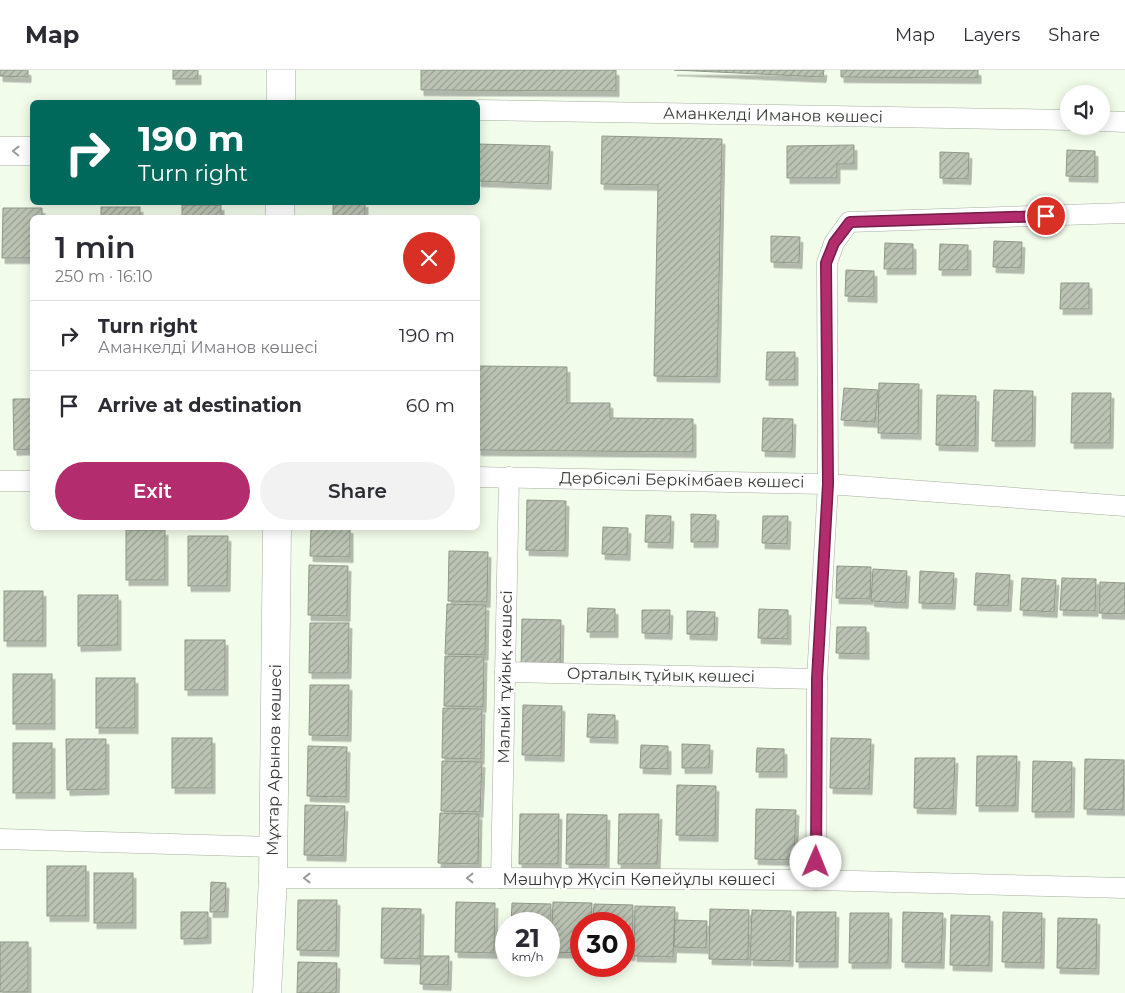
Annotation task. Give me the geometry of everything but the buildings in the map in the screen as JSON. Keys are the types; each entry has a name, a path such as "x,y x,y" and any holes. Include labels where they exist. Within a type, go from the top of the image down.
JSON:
{"main road":[{"path":"281,70 281,100"},
{"path":"0,151 30,151"},
{"name":"Мұхтар Арынов көшесі","path":"267,993 273,878 277,530"}],"street":[{"name":"Аманкелді Иманов көшесі","path":"480,110 1060,120"},
{"path":"1110,121 1125,122"},
{"path":"816,880 817,679 828,484 826,263 834,243 850,222 1125,213"},
{"name":"Дербісәлі Беркімбаев көшесі","path":"480,477 828,484 1125,506"},
{"name":"Малый тұйық көшесі","path":"501,878 508,477"},
{"path":"0,482 30,481"},
{"name":"Орталық тұйық көшесі","path":"505,672 817,679"},
{"path":"0,839 273,846"},
{"name":"Мәшһүр Жүсіп Көпейұлы көшесі","path":"273,878 816,880 1125,888"}],"route":[{"path":"816,862 817,679 828,484 826,263 834,243 850,222 1046,216"}]}
